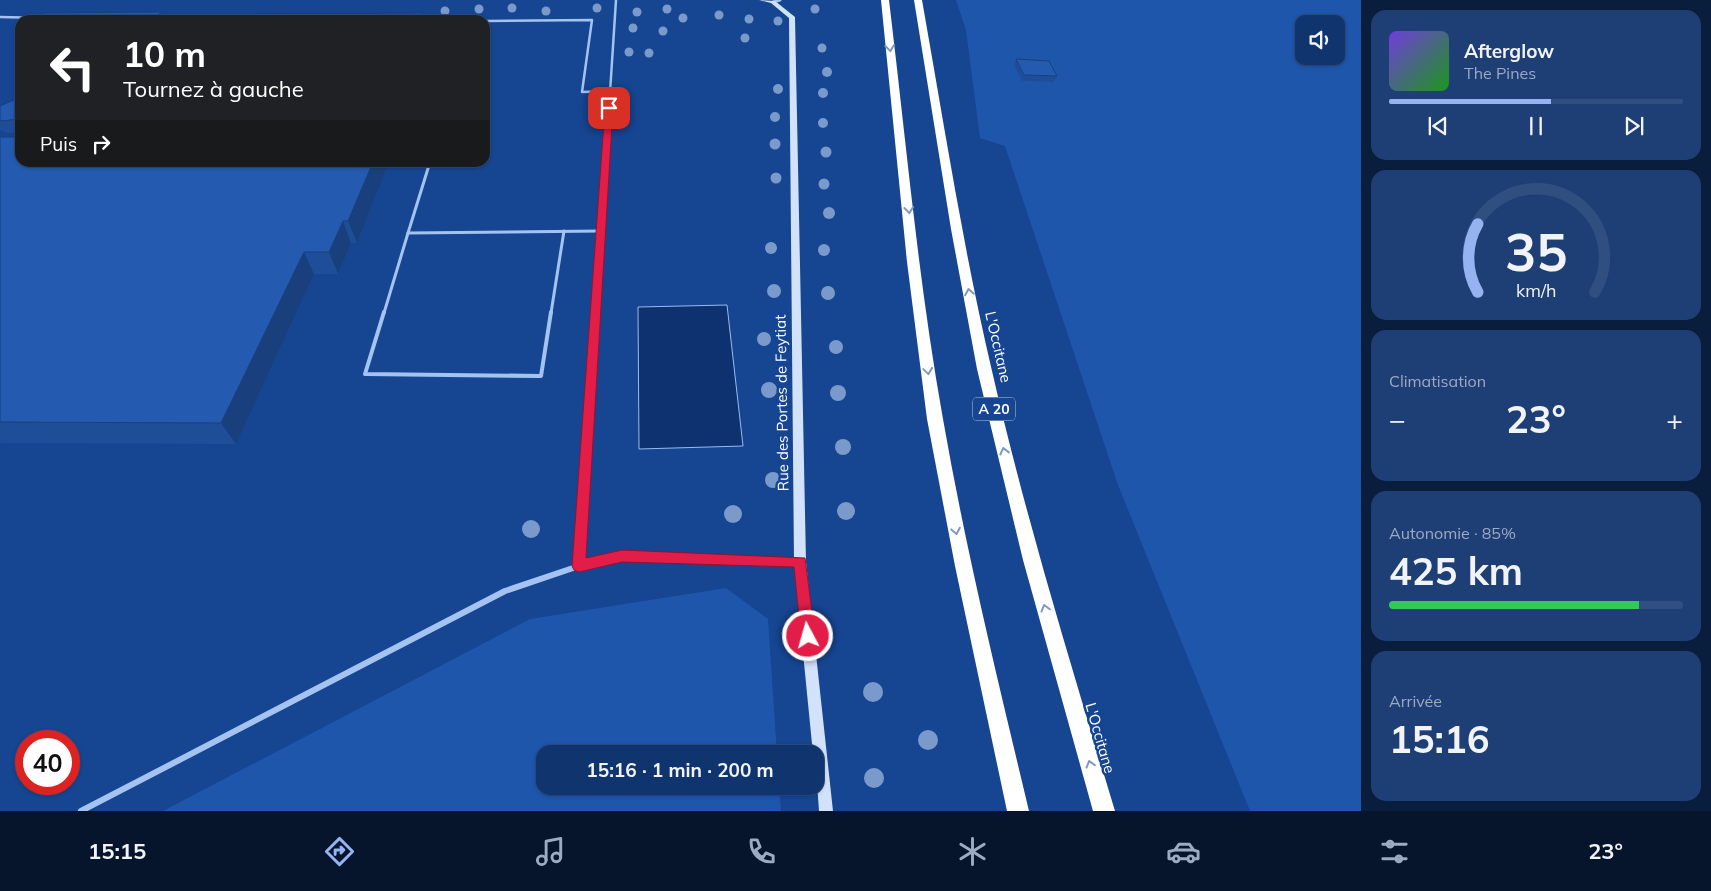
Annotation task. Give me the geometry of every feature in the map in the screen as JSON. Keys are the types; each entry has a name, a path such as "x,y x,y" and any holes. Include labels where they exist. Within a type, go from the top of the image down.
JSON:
{"highway":[{"path":"885,0 921,325 935,418 956,532 1018,811"},
{"name":"L'Occitane","path":"918,0 971,305 996,416 1024,529 1104,811"}],"street":[{"path":"762,0 777,1"},
{"name":"Rue des Portes de Feytiat","path":"777,1 792,17 800,562 826,811"},
{"path":"81,811 505,591 579,566 622,556 800,562"}],"lane":[{"path":"579,566 616,0"},
{"path":"0,17 15,17"},
{"path":"490,21 592,20 582,92 610,91"},
{"path":"428,167 365,374 540,376 564,231"},
{"path":"408,233 601,231"}],"shaded area":[{"path":"956,0 1361,0 1361,811 1250,811 1118,485 1005,146 980,138 966,30"},
{"path":"727,305 743,446 639,449 638,307"},
{"path":"726,588 768,619 776,745 536,745 536,795 780,795 781,811 163,811 530,619"}],"building":[{"path":"161,12 158,15 43,15 45,13"},
{"path":"423,13 422,15 260,14"},
{"path":"1016,59 1049,61 1057,76 1024,75"},
{"path":"15,99 15,120 0,121 0,106"},
{"path":"0,137 15,137 15,167 371,167 348,221 343,221 329,252 304,252 221,423 0,422"}],"route":[{"path":"609,108 579,566 622,556 800,562 808,636"}]}
